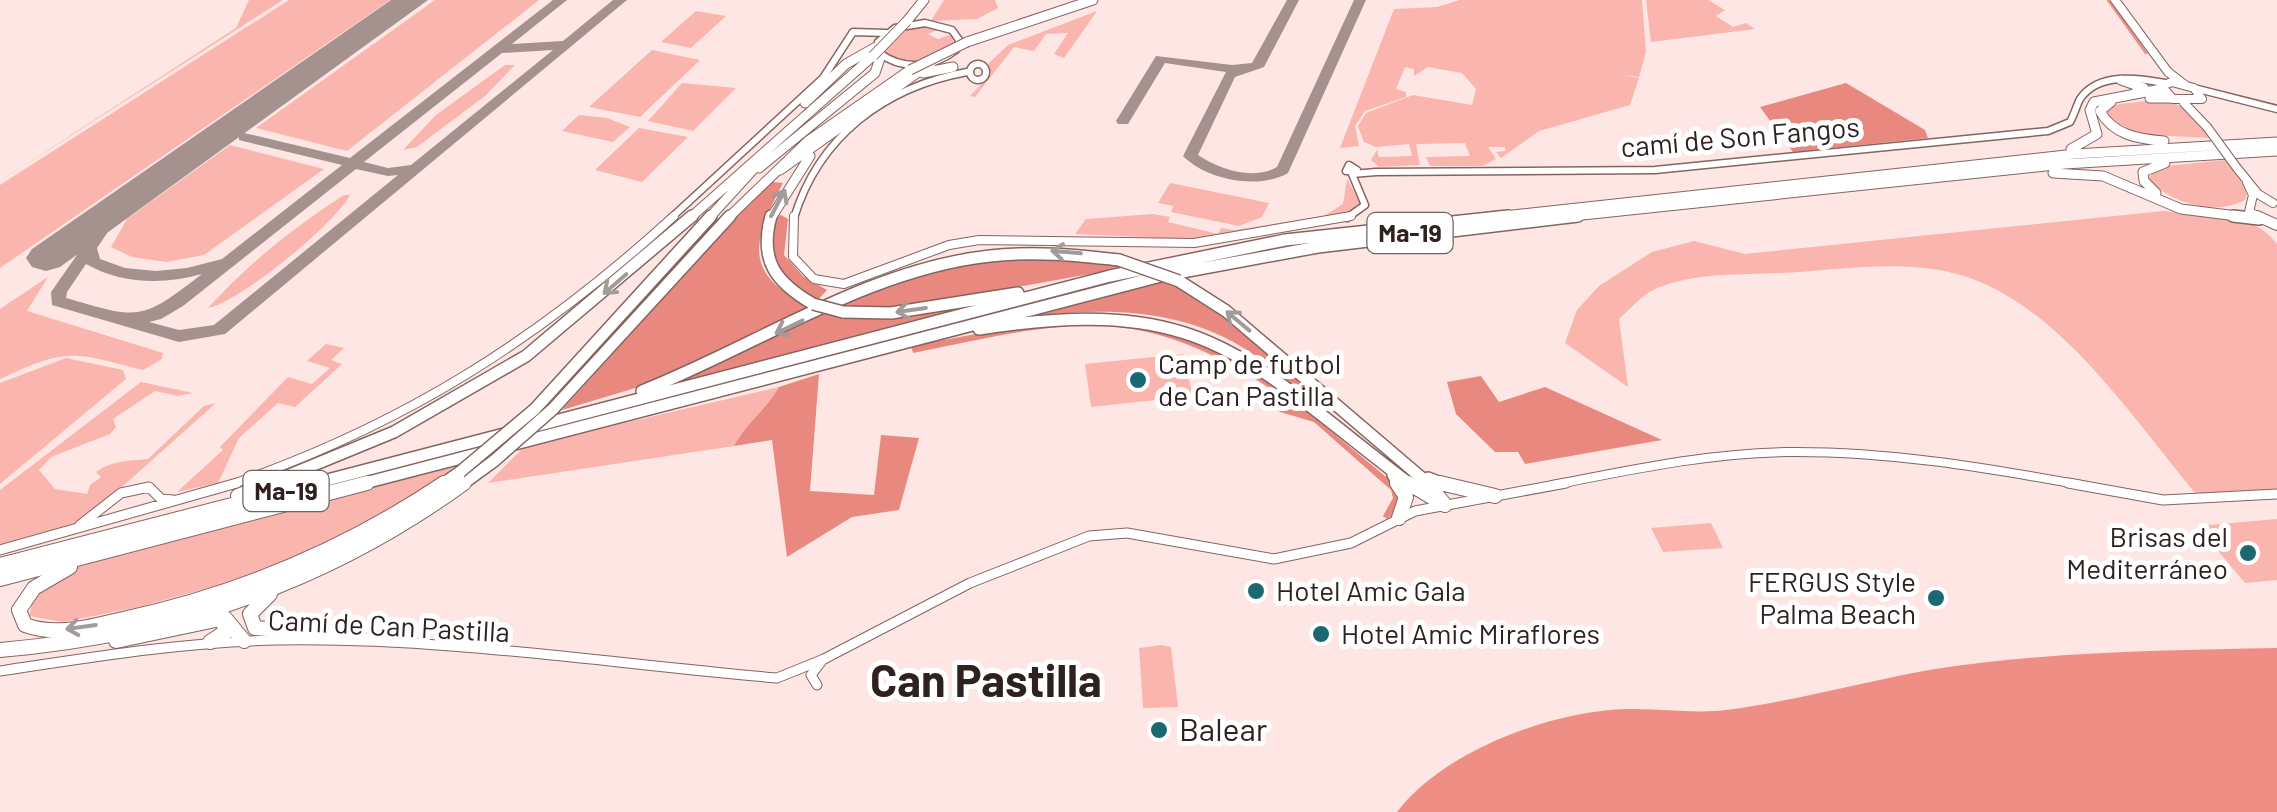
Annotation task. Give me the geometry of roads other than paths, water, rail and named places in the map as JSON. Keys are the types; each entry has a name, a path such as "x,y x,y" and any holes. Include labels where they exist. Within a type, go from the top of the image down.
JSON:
{"highway":[{"path":"93,542 298,474 394,432 466,393 574,320 878,50 924,0"},
{"path":"72,643 175,621 288,582 395,529 494,462 553,409 748,193 822,126 967,42 1074,0"},
{"path":"988,34 1094,0"},
{"path":"769,144 840,69 878,50"},
{"path":"748,178 875,73 878,50"},
{"path":"748,193 910,74 931,63"},
{"path":"910,74 965,71"},
{"path":"2122,80 2144,88 2126,96"},
{"path":"1952,172 2082,146 2098,134 2092,104 2163,86"},
{"path":"2177,100 2110,102 2100,114 2113,128 2144,139 2263,142"},
{"path":"220,522 58,572 27,595 20,607 21,619 40,630 78,628 146,614 240,586 376,526 460,472 535,409 815,104"},
{"path":"838,128 786,186 764,239 764,256 777,279 813,304 843,312 891,313 1110,276"},
{"name":"Ma-19","path":"0,565 1110,276 1239,248 1360,229 2263,142 2275,148"},
{"path":"2250,203 2219,208 2176,202 2150,188 2143,172 2157,164 2275,148"},
{"name":"Ma-19","path":"0,579 1135,281 1274,252 1952,172 2275,148"},
{"path":"1952,172 2090,174 2118,180 2188,211 2262,221"},
{"path":"566,418 692,372 922,268 1012,252 1120,260 1179,281 1240,322 1437,490 1445,506"},
{"path":"915,339 1058,315 1110,314 1166,323 1211,338 1248,358 1445,506"},
{"path":"1369,451 1404,490 1406,504 1398,518"},
{"path":"1391,454 1442,484 1496,496"},
{"path":"288,582 255,606 249,616 253,626 265,631 330,634"},
{"path":"210,642 228,628 217,620"},
{"path":"0,650 145,638 217,620 230,620 244,641"}],"main road":[{"path":"2115,0 2155,55 2189,86 2199,100 2204,123"},
{"path":"2155,55 2163,86 2204,123 2246,182 2275,204"},
{"path":"2163,86 2189,86"},
{"path":"2177,100 2199,100"},
{"path":"2246,182 2250,203 2262,221 2277,227"},
{"path":"2250,203 2275,204"}],"street":[{"path":"0,550 135,516 249,478 396,417 513,348 681,208 802,96 850,45 854,32 886,33 915,23 944,26 959,40 949,56 931,63"},
{"path":"862,33 878,50 902,64 931,63 965,71"},
{"path":"878,50 886,33"},
{"path":"949,56 953,64 965,71"},
{"name":"camí de Son Fangos","path":"965,71 911,86 866,117 823,157 789,233 792,256 810,276 825,284 846,284 938,248 980,240 1049,236 1183,244 1348,218 1365,206 1351,176 1355,170 1654,170 2048,131 2070,122 2083,97 2104,84"},
{"path":"2104,84 2125,78 2163,86"},
{"path":"2104,84 2122,80 2163,86"},
{"path":"2189,86 2277,109"},
{"path":"2199,100 2234,96"},
{"path":"817,685 811,676 824,659 964,586 1106,533 1274,559 1351,543 1398,518 1496,496 1671,462 1820,452 1958,463 2163,500 2277,494"},
{"path":"38,540 78,526 138,487 148,487 170,500 249,478"},
{"path":"135,516 151,505 155,494"},
{"path":"111,503 110,514 120,519"},
{"path":"330,634 426,647"},
{"name":"Camí de Can Pastilla","path":"0,672 210,642 244,641 426,647 777,678 824,659"}],"waterway":[{"path":"2108,0 2146,53"}],"place":[{"name":"Camp de futbol de Can Pastilla","path":"1138,380"},
{"name":"Brisas del Mediterráneo","path":"2248,553"},
{"name":"Hotel Amic Gala","path":"1256,591"},
{"name":"FERGUS Style Palma Beach","path":"1936,598"},
{"name":"Hotel Amic Miraflores","path":"1321,634"},
{"name":"Balear","path":"1159,730"}],"district":[{"name":"Can Pastilla","path":"986,681"}]}
